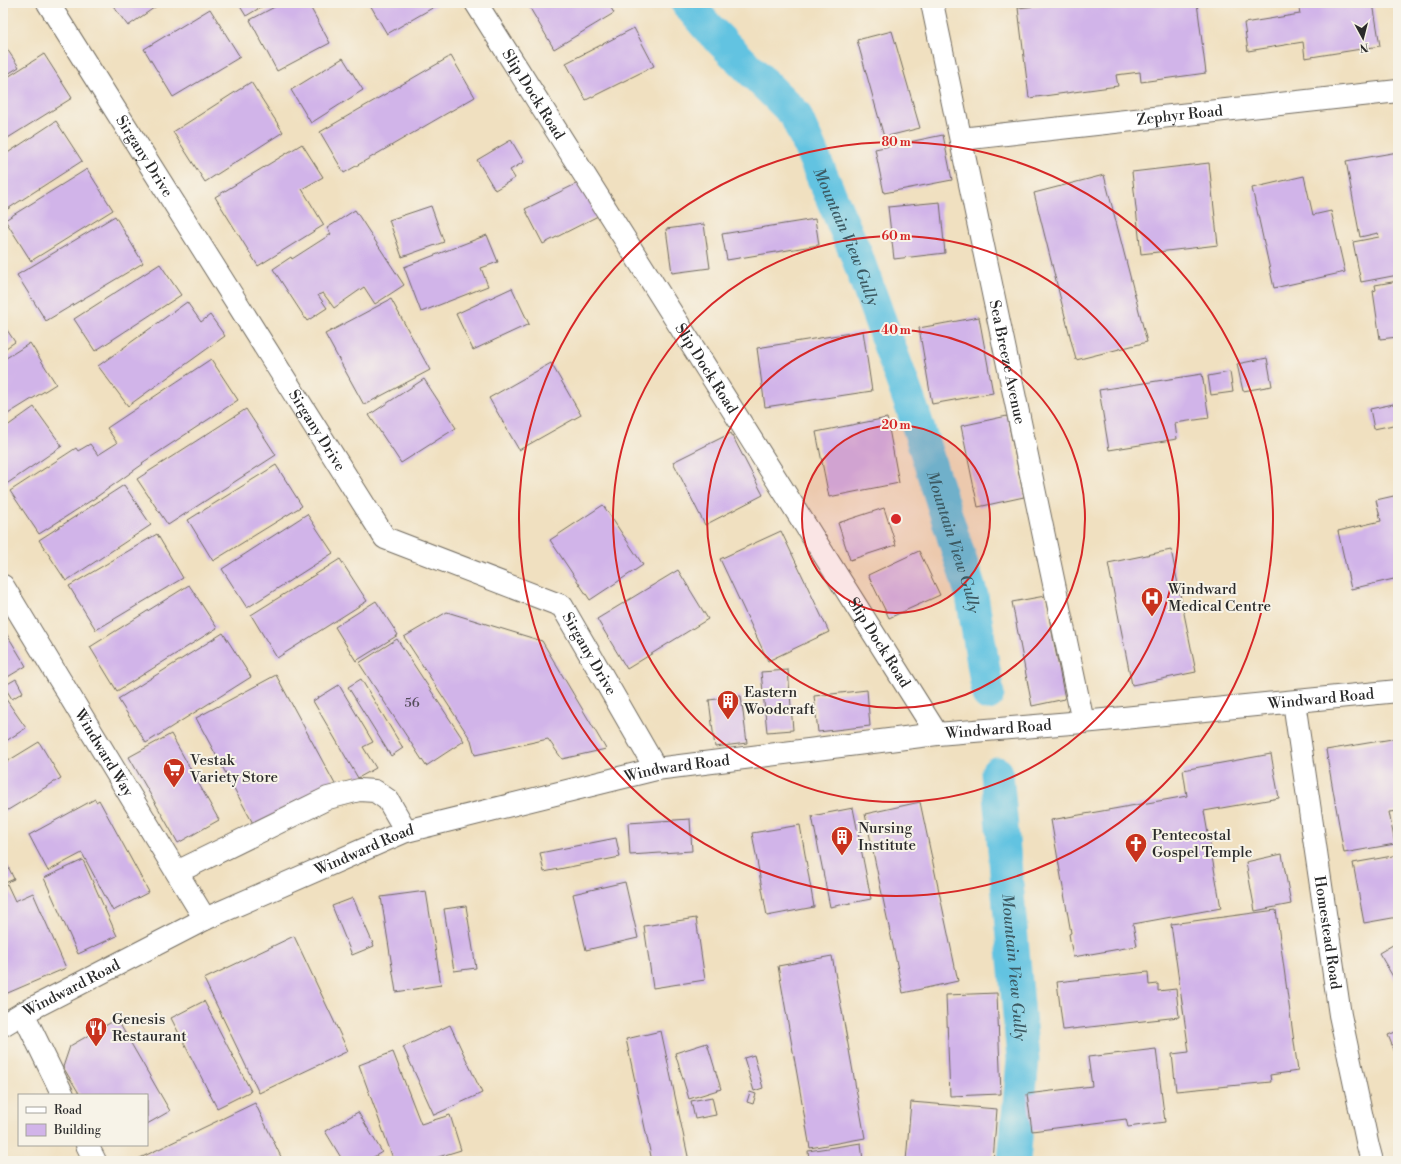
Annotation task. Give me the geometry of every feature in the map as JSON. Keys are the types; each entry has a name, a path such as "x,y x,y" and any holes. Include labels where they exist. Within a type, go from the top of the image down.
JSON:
{"street":[{"name":"Sirgany Drive","path":"48,3 385,538 562,606 656,769"},
{"name":"Slip Dock Road","path":"476,3 937,734"},
{"name":"Sea Breeze Avenue","path":"932,3 1083,722"},
{"name":"Zephyr Road","path":"961,139 1398,91"},
{"name":"Windward Way","path":"3,586 205,919"},
{"name":"Windward Road","path":"3,1025 23,1013 205,919 406,831 656,769 937,734 1083,722 1398,691"},
{"name":"Homestead Road","path":"1294,702 1340,1015 1372,1161"},
{"path":"176,872 328,798 359,790 375,791 388,800 406,831"},
{"path":"23,1013 63,1094"},
{"path":"88,1146 95,1161"}],"building":[{"path":"111,3 161,3 128,26"},
{"path":"238,3 268,3 246,16"},
{"path":"282,3 308,3 330,43 277,71 250,20"},
{"path":"369,3 441,3 387,34"},
{"path":"527,3 608,3 614,13 554,49"},
{"path":"1061,3 1197,3 1206,73 1141,82 1140,72 1116,75 1118,86 1029,98 1018,8"},
{"path":"1298,3 1373,3 1380,46 1305,58 1303,42 1248,51 1244,23 1300,14"},
{"path":"210,9 240,57 173,97 144,49"},
{"path":"634,28 654,66 586,100 566,63"},
{"path":"892,31 920,128 884,137 857,40"},
{"path":"3,43 19,67 3,77"},
{"path":"44,54 72,98 3,141 3,80"},
{"path":"451,56 475,97 344,173 320,132"},
{"path":"343,58 363,90 311,123 291,90"},
{"path":"251,82 283,132 205,182 173,132"},
{"path":"56,121 82,161 3,212 3,156"},
{"path":"943,135 952,180 884,193 875,149"},
{"path":"511,140 524,162 510,170 515,178 495,190 477,160"},
{"path":"302,144 323,177 302,189 324,225 258,266 215,197"},
{"path":"1398,152 1398,275 1361,282 1353,242 1379,237 1378,233 1360,237 1346,161"},
{"path":"1209,163 1218,245 1141,254 1132,172"},
{"path":"87,169 113,210 31,261 5,220"},
{"path":"1104,175 1147,342 1076,360 1034,193"},
{"path":"1304,176 1313,215 1331,211 1345,272 1274,288 1252,188"},
{"path":"580,182 598,216 543,244 525,209"},
{"path":"940,202 945,253 894,259 888,207"},
{"path":"431,206 444,242 402,257 389,220"},
{"path":"355,210 404,285 375,304 364,287 334,308 323,293 318,295 327,308 307,321 273,269 291,257 292,259 331,234 327,228"},
{"path":"115,216 143,263 46,321 17,275"},
{"path":"815,219 819,245 727,260 722,234"},
{"path":"704,224 710,268 672,273 666,229"},
{"path":"487,235 498,262 481,268 488,286 421,312 404,267"},
{"path":"160,264 181,295 95,351 74,319"},
{"path":"1398,281 1398,337 1380,339 1373,291 1376,290 1375,285"},
{"path":"512,288 529,324 473,350 456,314"},
{"path":"391,299 430,370 364,405 325,334"},
{"path":"187,302 201,322 210,315 225,336 128,406 98,366"},
{"path":"979,317 993,393 932,404 919,328"},
{"path":"3,324 15,342 3,350"},
{"path":"863,331 872,391 765,407 757,348"},
{"path":"30,343 56,384 3,417 3,360"},
{"path":"1267,358 1272,386 1243,391 1237,364"},
{"path":"211,359 238,400 142,463 143,464 95,498 39,534 10,491 76,448 78,451 90,444 98,455 117,443 107,428"},
{"path":"551,363 581,415 519,450 489,398"},
{"path":"1230,372 1233,392 1211,395 1208,376"},
{"path":"1202,374 1209,418 1175,423 1177,439 1109,450 1099,390"},
{"path":"424,379 456,428 401,463 369,415"},
{"path":"1398,403 1398,424 1374,429 1370,409"},
{"path":"34,407 62,446 5,485 3,482 3,429"},
{"path":"246,409 276,455 168,525 137,479"},
{"path":"1007,416 1024,497 978,507 961,426"},
{"path":"887,418 899,483 829,497 816,432"},
{"path":"731,433 763,495 705,525 673,462"},
{"path":"276,465 302,506 213,561 188,520"},
{"path":"124,485 151,525 66,581 39,540"},
{"path":"1398,495 1398,578 1351,589 1338,531 1381,521 1376,500"},
{"path":"603,505 643,565 590,600 550,540"},
{"path":"884,508 896,545 850,560 838,523"},
{"path":"307,514 333,553 247,608 222,569"},
{"path":"781,531 829,632 768,661 720,559"},
{"path":"157,534 183,578 96,630 69,586"},
{"name":"Windward Medical Centre","path":"1171,550 1196,672 1132,685 1108,563"},
{"path":"919,551 940,595 889,618 868,575"},
{"path":"340,559 367,601 277,658 251,615"},
{"path":"678,570 708,619 627,669 597,619"},
{"path":"189,585 217,628 117,691 90,647"},
{"path":"1045,596 1065,699 1032,706 1012,602"},
{"path":"376,601 398,635 356,661 335,627"},
{"path":"447,612 542,641 606,749 562,759 548,739 475,755 471,740 404,637"},
{"path":"3,628 26,666 6,678 3,673"},
{"path":"223,633 251,677 146,743 118,699"},
{"path":"397,639 464,741 426,766 359,663"},
{"path":"788,670 793,730 767,732 761,672"},
{"path":"276,675 336,786 256,829 196,718"},
{"path":"16,679 23,692 12,699 4,686"},
{"path":"361,679 403,748 391,756 348,687"},
{"path":"339,685 373,742 363,747 376,768 358,778 313,701"},
{"path":"867,690 870,726 818,732 814,696"},
{"path":"3,695 26,728 3,743"},
{"name":"Eastern Woodcraft","path":"741,696 747,743 715,747 709,700"},
{"name":"Vestak Variety Store","path":"171,734 219,820 178,843 129,757"},
{"path":"1398,738 1398,811 1389,812 1395,844 1344,853 1326,750"},
{"path":"39,742 61,778 3,813 3,764"},
{"name":"Pentecostal Gospel Temple","path":"1271,754 1279,798 1204,811 1221,908 1133,924 1137,946 1073,957 1069,934 1071,933 1051,820 1187,796 1183,770"},
{"path":"95,799 96,802 99,800 149,892 113,911 82,853 48,871 29,835"},
{"path":"920,802 958,981 903,993 865,814"},
{"name":"Nursing Institute","path":"853,808 871,899 830,907 812,816"},
{"path":"690,819 692,851 630,855 628,823"},
{"path":"800,825 814,907 767,916 752,833"},
{"path":"616,838 620,857 544,872 540,853"},
{"path":"1282,854 1291,904 1255,911 1246,862"},
{"path":"1398,855 1398,917 1364,923 1353,863"},
{"path":"3,856 14,879 3,884"},
{"path":"83,860 117,936 78,954 44,878"},
{"path":"625,882 638,938 586,950 573,894"},
{"path":"7,884 15,901 33,893 66,968 3,995 3,886"},
{"path":"426,891 441,985 396,992 381,897"},
{"path":"353,898 374,946 352,955 332,906"},
{"path":"466,906 476,968 454,971 444,909"},
{"path":"1276,910 1298,1071 1270,1075 1271,1082 1176,1091 1172,1054 1189,1052 1171,924"},
{"path":"696,918 705,980 653,988 644,926"},
{"path":"294,936 348,1051 259,1093 204,979"},
{"path":"1398,942 1398,985 1379,953"},
{"path":"832,956 865,1138 810,1148 778,966"},
{"path":"1148,972 1149,985 1158,984 1158,991 1176,989 1179,1017 1063,1030 1057,982"},
{"path":"997,993 1001,1094 950,1096 946,995"},
{"path":"204,1001 251,1091 217,1108 171,1018"},
{"path":"117,1019 170,1111 148,1123 148,1094 79,1094 63,1067 70,1046"},
{"path":"450,1025 482,1093 434,1115 403,1047"},
{"path":"661,1031 689,1161 652,1161 626,1039"},
{"path":"1398,1031 1398,1060 1388,1035"},
{"path":"707,1043 721,1089 689,1099 675,1053"},
{"path":"1156,1049 1165,1122 1128,1127 1126,1119 1032,1131 1027,1094 1092,1086 1088,1057"},
{"path":"393,1052 421,1124 450,1115 461,1150 432,1159 433,1161 394,1161 359,1065"},
{"path":"754,1055 763,1088 754,1091 744,1058"},
{"path":"750,1092 756,1094 753,1104 747,1102"},
{"path":"712,1097 716,1115 695,1119 691,1101"},
{"path":"911,1102 997,1109 993,1161 906,1161"},
{"path":"255,1103 283,1161 139,1161 138,1159"},
{"path":"358,1112 382,1152 367,1161 343,1161 325,1131"},
{"path":"861,1143 863,1161 809,1161 808,1151"}],"waterway":[{"name":"Mountain View Gully","path":"687,3 709,29 795,114 856,254 914,414 972,596 988,694"},
{"name":"Mountain View Gully","path":"997,773 1023,1059 1014,1161"}],"place":[{"name":"Windward Medical Centre","path":"1152,618"},
{"name":"Eastern Woodcraft","path":"728,720"},
{"name":"Vestak Variety Store","path":"174,788"},
{"name":"Nursing Institute","path":"842,856"},
{"name":"Pentecostal Gospel Temple","path":"1136,864"},
{"name":"Genesis Restaurant","path":"96,1048"}]}
